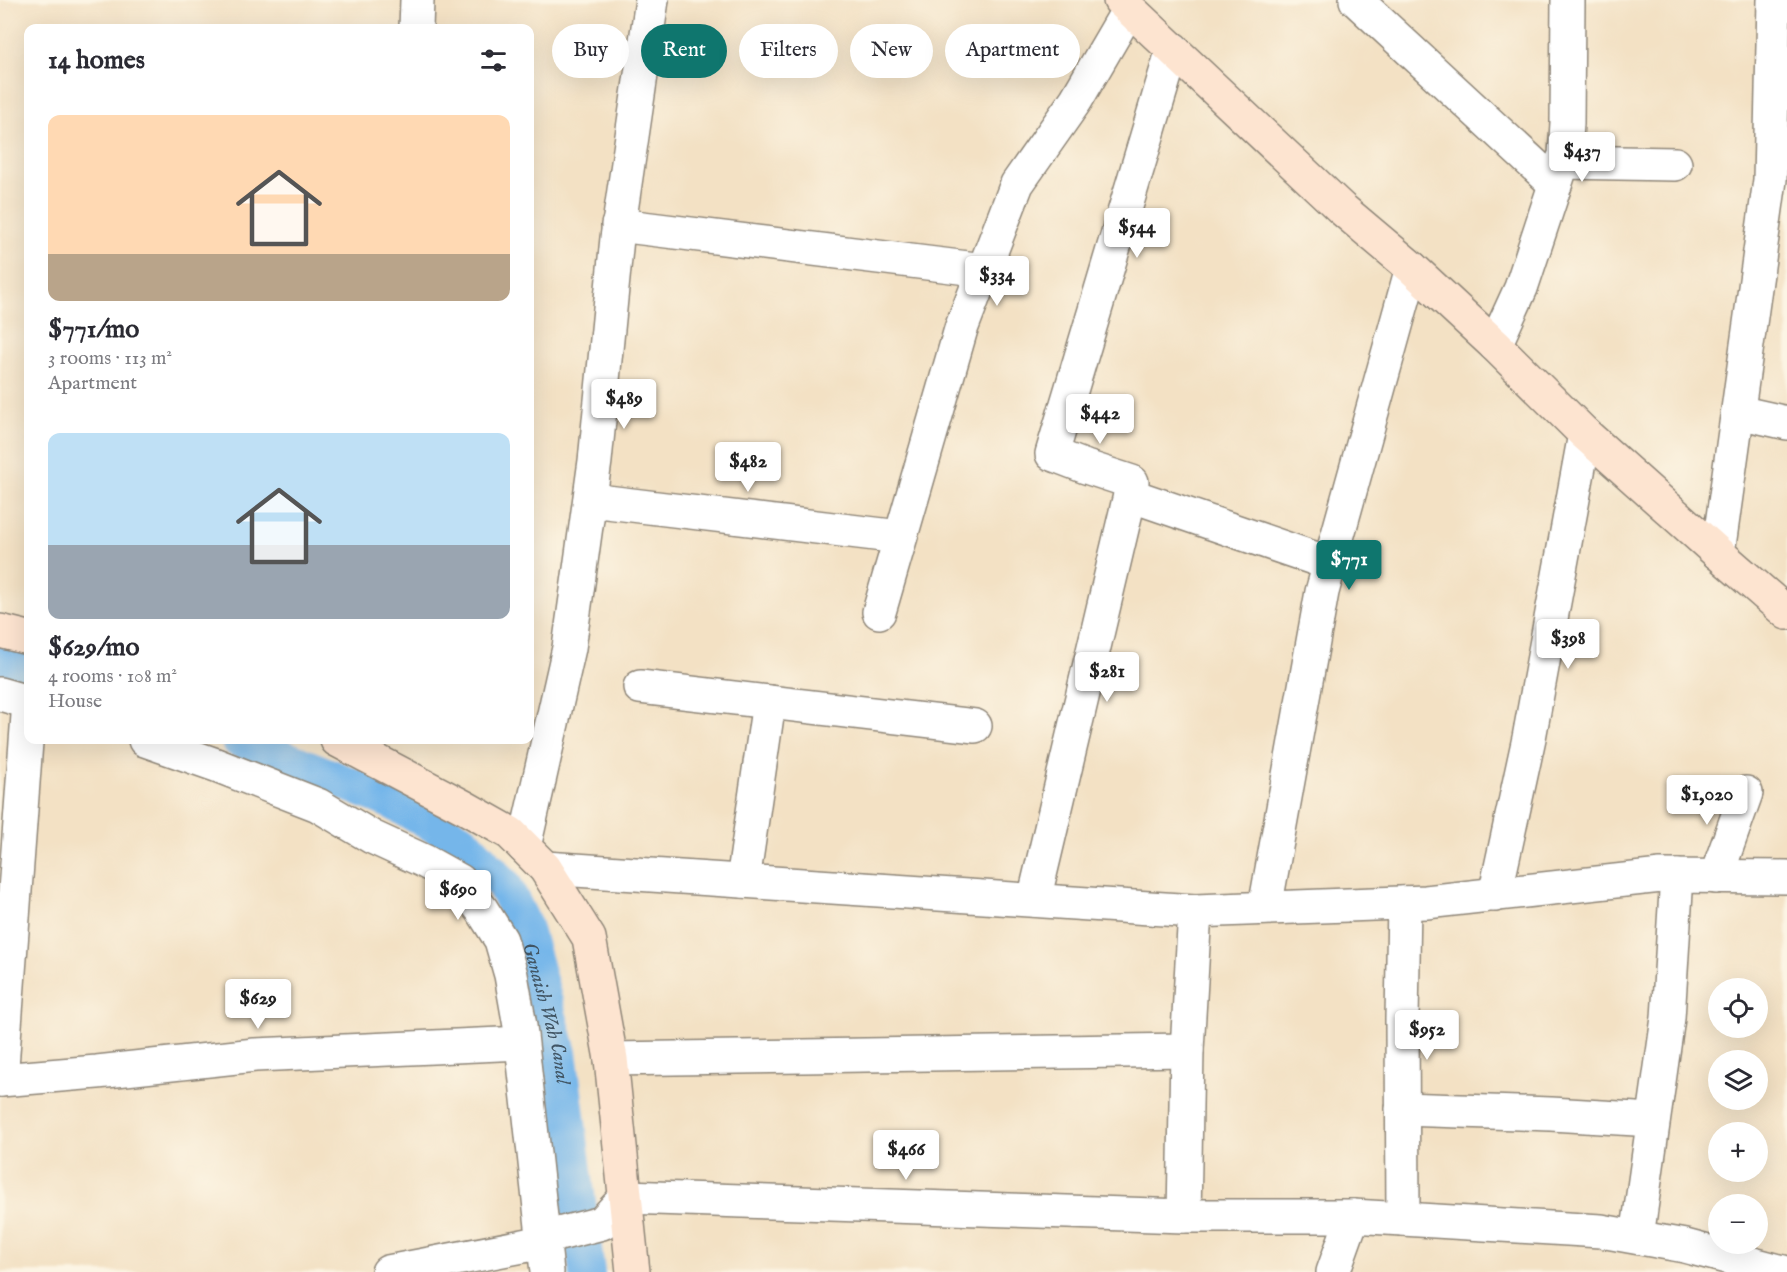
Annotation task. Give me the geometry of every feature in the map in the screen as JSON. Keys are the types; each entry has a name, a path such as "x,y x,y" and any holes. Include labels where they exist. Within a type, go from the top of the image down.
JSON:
{"street":[{"path":"416,24 417,0"},
{"path":"535,858 596,461 618,225 652,0"},
{"path":"1356,0 1559,173 1675,164"},
{"path":"1495,345 1521,288 1565,155 1568,123 1568,0"},
{"path":"1718,553 1738,412 1773,261 1779,180 1774,0"},
{"path":"879,612 961,329 1017,184 1076,100 1125,4 1342,209 1412,268 1495,345 1585,434 1787,613"},
{"path":"1034,900 1132,482 1052,454 1173,49"},
{"path":"618,225 984,270"},
{"path":"1265,908 1320,604 1412,268"},
{"path":"1738,412 1787,423"},
{"path":"1495,895 1529,738 1585,434"},
{"path":"1130,495 1331,564"},
{"path":"590,500 900,537"},
{"path":"0,631 24,637"},
{"path":"640,687 975,726"},
{"path":"0,694 24,701"},
{"path":"743,881 769,702"},
{"path":"26,744 1,1080 255,1055 521,1043"},
{"path":"156,744 318,805 372,837 460,881 501,940 511,975 549,1250"},
{"path":"344,744 510,833 535,858 589,938 611,1059 633,1272"},
{"path":"1716,877 1746,793"},
{"path":"535,858 743,881 1194,910 1426,902 1661,876 1787,877"},
{"path":"1637,1237 1668,1018 1677,876"},
{"path":"1403,1219 1404,903"},
{"path":"1184,1216 1187,1050 1194,910"},
{"path":"611,1059 1187,1050"},
{"path":"1402,1109 1653,1120"},
{"path":"388,1272 549,1250 602,1223 626,1197 1184,1216 1353,1216 1601,1231 1685,1246 1786,1271"},
{"path":"1333,1272 1353,1216"}],"waterway":[{"name":"Ganaish Wah Canal","path":"0,658 24,664"},
{"name":"Ganaish Wah Canal","path":"249,744 393,802 464,842 504,885 524,926 559,1053 587,1272"}]}
